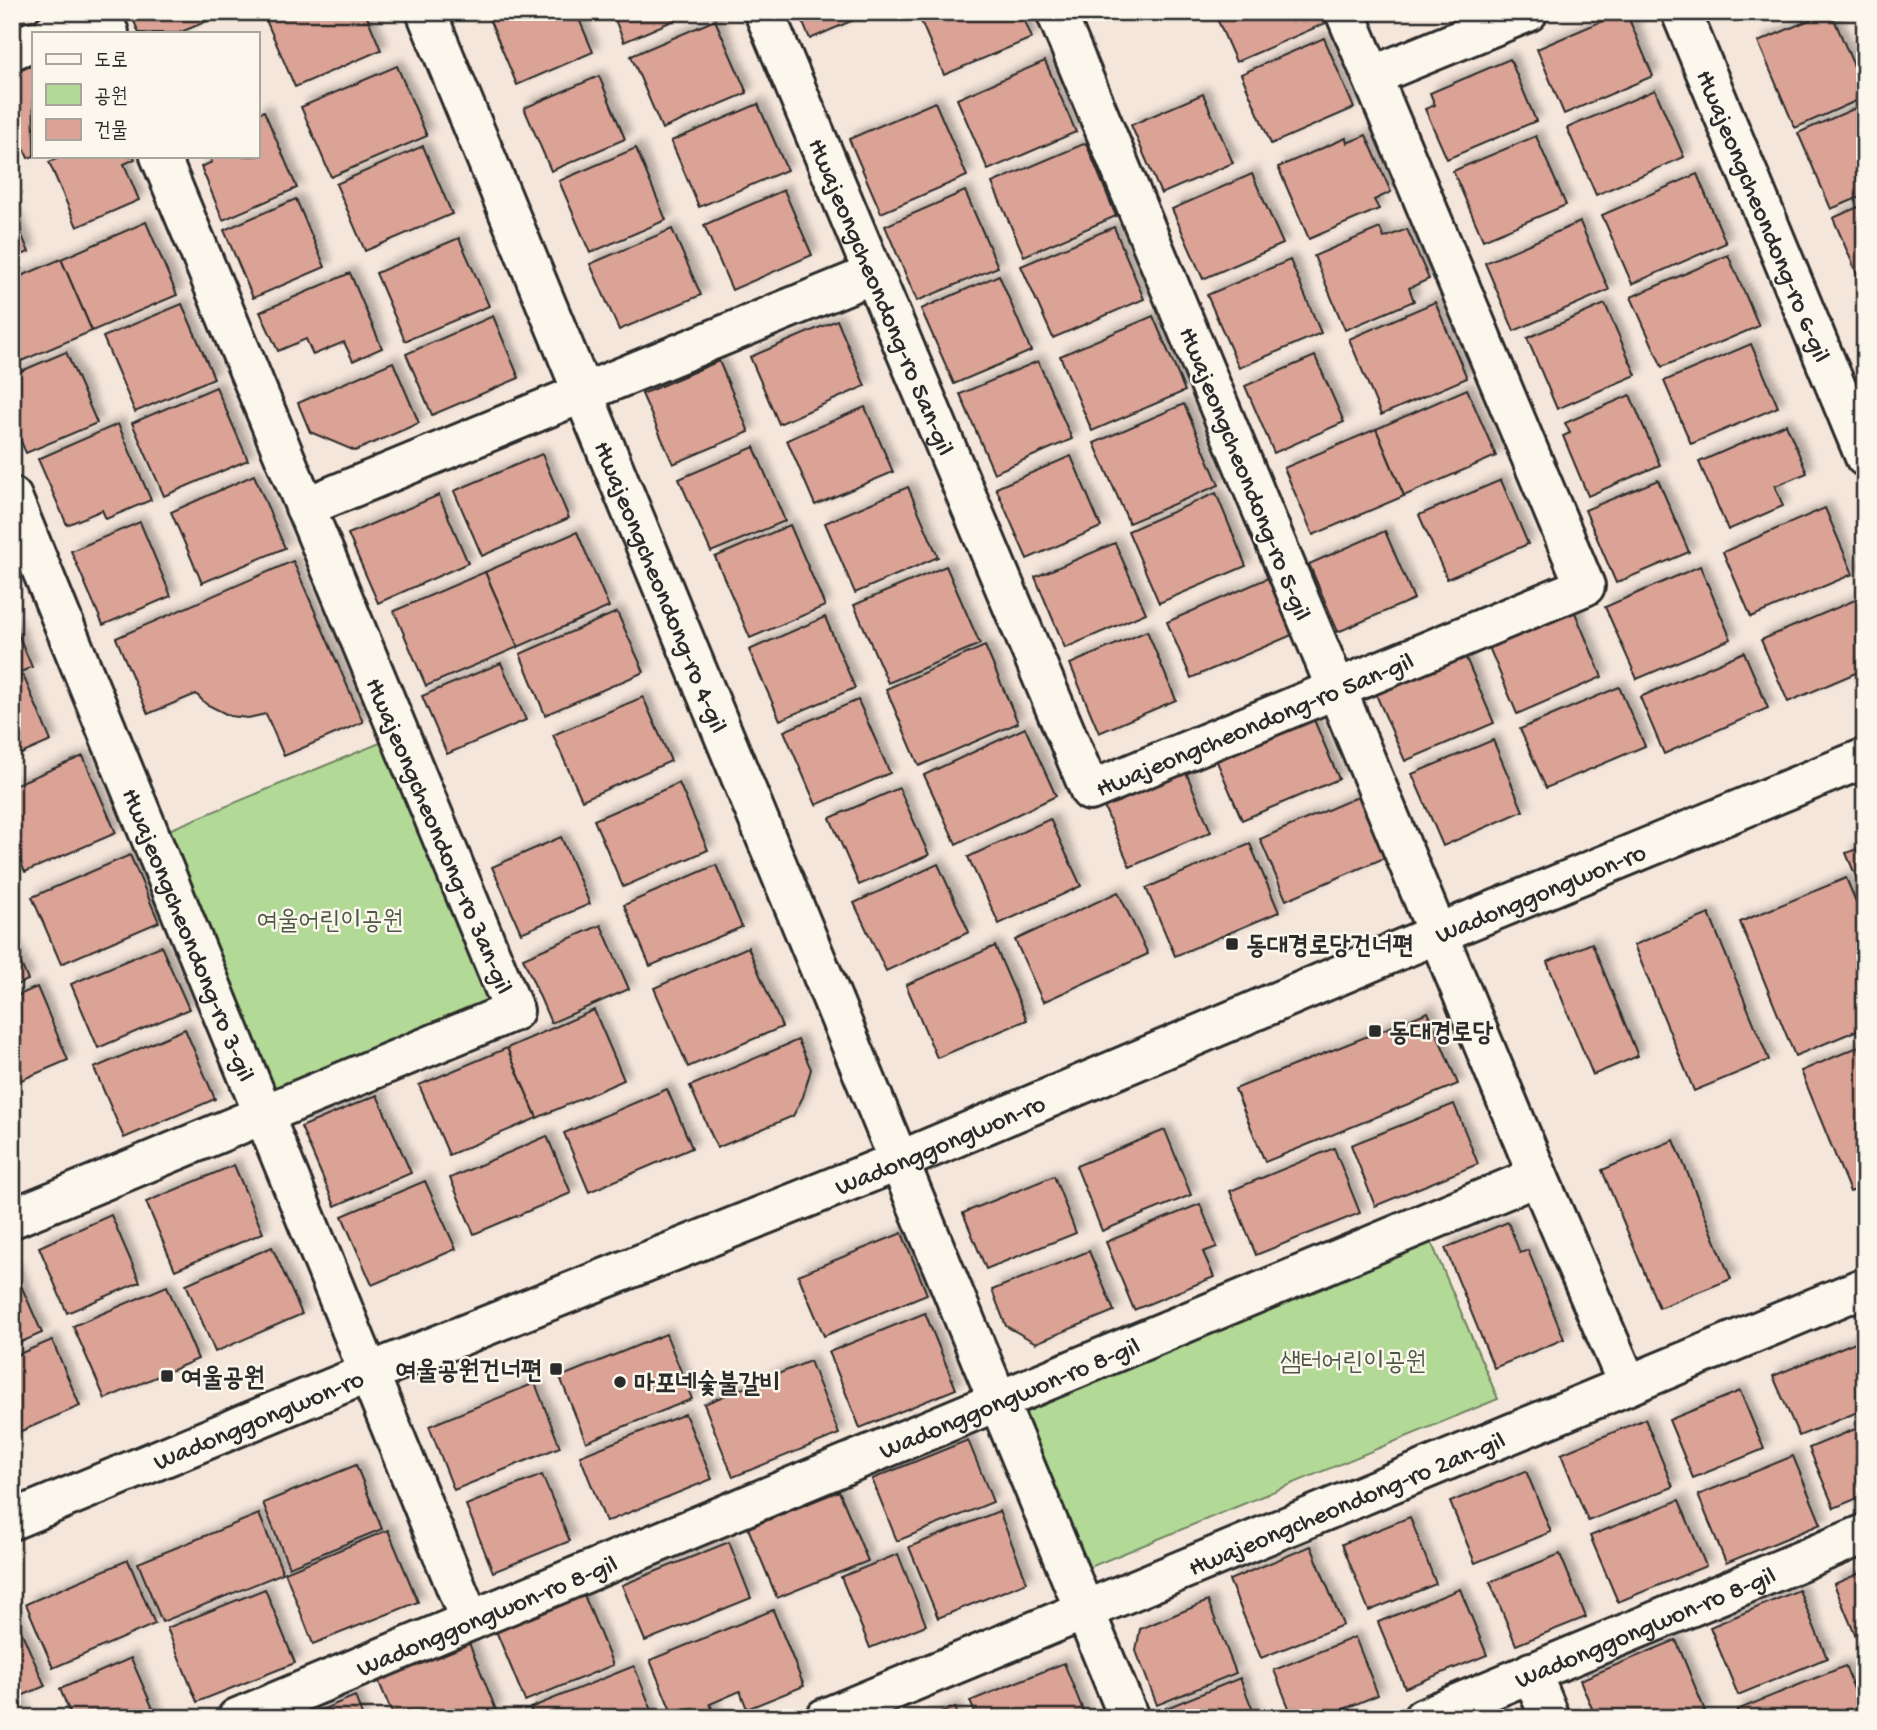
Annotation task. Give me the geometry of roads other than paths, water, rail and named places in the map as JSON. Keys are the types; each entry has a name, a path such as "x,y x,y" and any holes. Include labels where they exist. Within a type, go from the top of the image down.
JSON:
{"street":[{"name":"Hwajeongcheondong-ro 4-gil","path":"426,12 1129,1718"},
{"name":"Hwajeongcheondong-ro 5an-gil","path":"764,12 1090,791 1585,586 1345,12"},
{"name":"Hwajeongcheondong-ro 5-gil","path":"1056,12 1437,934"},
{"path":"1372,76 1528,12"},
{"name":"Hwajeongcheondong-ro 6-gil","path":"1681,12 1865,457"},
{"path":"54,32 101,13 109,32"},
{"path":"12,50 32,41"},
{"name":"Hwajeongcheondong-ro 3an-gil","path":"12,1215 13,1218 514,1011 161,158"},
{"path":"305,507 873,274"},
{"name":"Hwajeongcheondong-ro 3-gil","path":"12,497 470,1621"},
{"name":"Wadonggongwon-ro","path":"12,1520 368,1373 899,1161 1437,934 1865,758"},
{"path":"1437,934 1628,1385"},
{"name":"Wadonggongwon-ro 8-gil","path":"237,1718 1538,1176"},
{"name":"Hwajeongcheondong-ro 2an-gil","path":"825,1718 1865,1287"},
{"name":"Wadonggongwon-ro 8-gil","path":"1423,1718 1865,1534"},
{"path":"1531,1672 1550,1718"}],"place":[{"name":"동대경로당건너편","path":"1232,944"},
{"name":"동대경로당","path":"1375,1031"},
{"name":"여울공원건너편","path":"556,1369"},
{"name":"여울공원","path":"167,1376"},
{"name":"마포네숯불갈비","path":"620,1382"}],"park label":[{"name":"여울어린이공원","path":"330,919"},
{"name":"샘터어린이공원","path":"1353,1360"}]}
